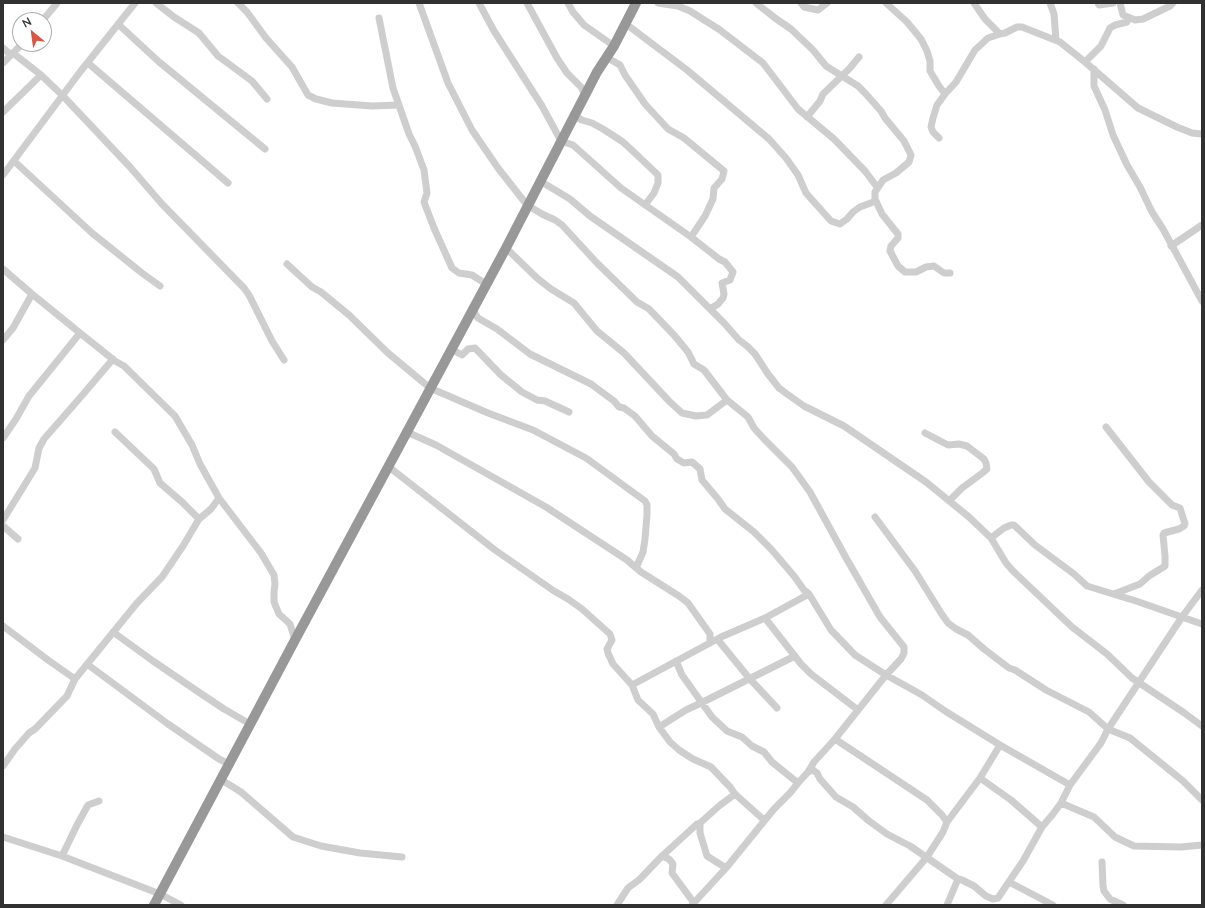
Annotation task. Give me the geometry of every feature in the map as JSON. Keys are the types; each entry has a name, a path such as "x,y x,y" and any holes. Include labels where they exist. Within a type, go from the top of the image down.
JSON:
{"highway":[{"path":"154,905 220,779 506,248 540,181 561,135 574,116 585,90 614,46 636,3"}],"street":[{"path":"50,12 57,3"},
{"path":"3,175 135,3"},
{"path":"156,3 199,33 218,56 252,80 267,99"},
{"path":"238,3 292,67 308,95 316,99 332,103 372,106 398,105"},
{"path":"419,3 448,83 472,130 498,168 528,205 562,225 597,263 637,302 649,309 688,352 694,364 704,370 727,400 748,417 754,428 764,440 792,467 810,492 880,617 904,647 903,657 886,675 835,739 814,762 808,772 764,820 726,868 693,904 672,873 672,864 669,859 662,856"},
{"path":"479,3 494,31 561,135 622,188 725,262 733,272 730,280 722,283 724,294 723,298 718,304 710,309"},
{"path":"527,3 557,58 567,73 585,90"},
{"path":"568,3 573,12 584,25 614,46"},
{"path":"658,3 684,8 720,30 763,63 798,110 834,139 865,171 877,187"},
{"path":"756,3 791,28 813,50 826,66 858,86 866,93 881,111 884,118 904,141 911,155 909,162 896,173 883,180 875,192 876,201 882,214 898,234 898,238 891,246 890,251 898,266 906,272 916,272 926,267 934,266 944,273 950,272"},
{"path":"801,3 804,7 818,10 827,3"},
{"path":"886,3 907,22 921,39 930,61 930,71 945,94"},
{"path":"974,3 985,19 1000,34"},
{"path":"1050,3 1054,14 1056,40"},
{"path":"1098,3 1100,5 1113,3"},
{"path":"1120,3 1123,16 1136,20 1143,19 1170,6 1173,3"},
{"path":"379,18 393,88 398,105 424,170 427,193 424,202 434,228 452,268 459,273 472,275 486,284"},
{"path":"1085,62 1101,46 1110,28 1127,22 1128,18"},
{"path":"118,24 169,70 265,149"},
{"path":"626,24 687,70 769,139 786,158 806,192 831,221 840,224 860,207 876,201"},
{"path":"939,138 933,132 931,127 937,105 956,82 975,50 988,38 1005,33 1017,27 1022,27 1056,40 1067,47 1138,108 1177,127 1192,133 1202,134"},
{"path":"3,48 41,75 63,96 130,167 162,204 244,288 252,300 272,341 284,360"},
{"path":"3,63 12,54"},
{"path":"606,57 620,65 645,104 668,129 684,138 724,171 722,179 714,188 713,199 705,216 691,237"},
{"path":"807,117 824,94 859,57"},
{"path":"88,63 228,183"},
{"path":"1094,69 1094,86 1106,110 1112,136 1152,212 1202,300"},
{"path":"3,112 41,75"},
{"path":"574,116 603,129 623,142 638,154 658,175 658,183 654,193 645,205"},
{"path":"14,161 88,228 160,286"},
{"path":"540,181 570,199 590,216 678,277 739,340 755,354 779,388 804,406 844,426 926,482 950,501 991,538 1006,564 1072,627 1107,654 1132,678 1202,726"},
{"path":"1171,246 1202,225"},
{"path":"506,248 537,278 551,289 574,303 597,331 624,353 682,413 696,416 707,415 727,400"},
{"path":"287,264 312,287 349,316 388,353 430,388 488,413 533,430 586,458 645,501 647,506 645,539 643,552 636,568"},
{"path":"3,269 80,333 124,366 175,416 192,445 200,464 219,498 261,553 274,575 274,602 279,614 290,624 295,640"},
{"path":"3,340 13,328 32,294"},
{"path":"472,309 478,318 497,329 530,354 591,384 614,401 619,407 624,408 635,416 652,436 674,454 676,459 684,463 692,462 700,468 702,480 725,509 754,532 771,549 804,590 809,594 831,630 855,655 886,675 922,695 954,717 1000,745 1070,785"},
{"path":"466,320 478,318"},
{"path":"3,438 29,396 80,333"},
{"path":"451,349 462,356 468,349 475,348 501,375 522,392 537,400 545,401 569,412"},
{"path":"3,520 35,468 39,448 44,439 113,359"},
{"path":"1106,427 1143,475 1172,505 1180,508 1186,524 1179,530 1164,533 1163,535 1165,566 1149,576 1140,584 1114,594"},
{"path":"115,432 148,462 154,470 160,483 199,519"},
{"path":"407,432 436,445 546,508 679,596 688,604 710,634 710,643"},
{"path":"925,433 948,445 959,444 967,446 984,459 986,463 986,469 962,488 950,501"},
{"path":"389,467 495,550 588,614 610,634 612,640 607,649 613,664 632,685 638,700 653,714 659,727 670,742 693,759 710,767 735,794 764,820"},
{"path":"3,766 29,733 35,729 67,696 75,679 137,603 162,577 199,519 211,509 219,498"},
{"path":"874,517 915,571 948,623 968,636 1009,668 1015,670 1051,693 1089,712 1108,729 1130,738 1183,781 1202,800"},
{"path":"991,538 1004,528 1014,525 1035,545 1074,574 1087,586 1202,624"},
{"path":"3,526 18,539"},
{"path":"993,905 1030,849 1042,827 1062,803 1070,785 1101,743 1108,729 1182,617 1202,590"},
{"path":"632,685 710,643 765,618 809,594"},
{"path":"765,618 801,664 858,710"},
{"path":"3,626 75,679"},
{"path":"113,632 200,693 250,724"},
{"path":"718,640 749,678 777,708"},
{"path":"659,727 686,710 795,656"},
{"path":"676,661 682,675 712,716 727,731 742,737 752,746 764,752 772,762 798,783"},
{"path":"87,664 168,724 229,764"},
{"path":"835,739 927,800 947,822"},
{"path":"886,905 927,857 943,832 947,822 980,778 1000,745"},
{"path":"808,772 815,771 836,797 853,807 887,834 910,846 958,879 974,886 986,896 993,899 998,898"},
{"path":"980,778 1011,800 1042,827"},
{"path":"220,779 241,792 293,837 321,846 360,853 402,857"},
{"path":"617,905 628,888 640,879 662,856 697,824 735,794"},
{"path":"62,856 88,805 98,801"},
{"path":"1062,803 1094,817 1115,838 1134,846 1181,847 1202,845"},
{"path":"700,822 700,833 707,856 726,868"},
{"path":"3,837 62,856 160,894 182,905"},
{"path":"1102,862 1104,891 1110,899 1123,905"},
{"path":"947,905 958,879"},
{"path":"1009,882 1052,905"}]}
